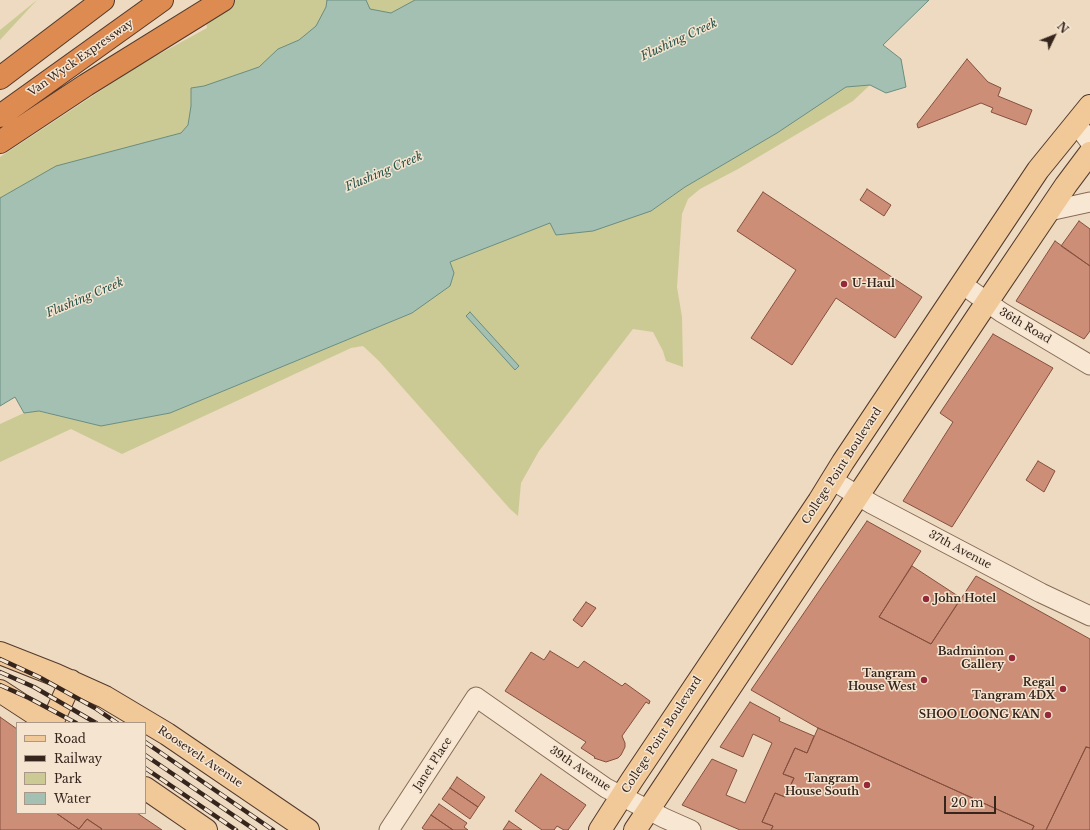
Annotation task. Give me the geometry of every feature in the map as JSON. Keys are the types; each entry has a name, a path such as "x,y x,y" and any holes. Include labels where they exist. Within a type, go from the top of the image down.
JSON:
{"highway":[{"path":"7,73 93,0"},
{"path":"7,73 103,0"},
{"name":"Van Wyck Expressway","path":"0,116 162,0"},
{"path":"0,142 112,68 223,0"}],"main road":[{"name":"College Point Boulevard","path":"600,830 1038,170 1090,106"},
{"path":"635,830 1049,210 1090,153"},
{"name":"Roosevelt Avenue","path":"0,653 71,681 105,698 167,734 308,830"},
{"path":"50,722 71,681"},
{"path":"0,691 48,722"},
{"path":"146,789 206,830"}],"street":[{"path":"1076,123 1090,142"},
{"path":"1049,210 1090,202"},
{"name":"36th Road","path":"962,284 1001,312 1090,365"},
{"name":"37th Avenue","path":"832,480 858,496 1041,593 1090,616"},
{"name":"39th Avenue","path":"476,697 606,788 691,830"},
{"name":"Janet Place","path":"389,830 476,697"}],"green space":[{"path":"37,0 0,40 0,30"},
{"path":"203,0 440,0 209,127 0,220 0,157 141,64 207,28"},
{"path":"870,85 853,101 738,169 700,189 688,199 682,214 677,287 682,317 683,367 666,361 663,351 653,332 633,329 539,451 521,483 518,516 510,509 379,361 363,346 351,348 122,454 71,429 0,462 0,424 24,413 38,411 101,426 170,413 412,313 454,273 450,262 551,222 651,211 685,187 777,133 846,87"}],"water":[{"name":"Flushing Creek","path":"327,0 366,0 370,9 391,13 415,0 929,0 883,45 901,59 906,87 886,93 870,85 846,87 777,133 685,187 651,211 593,231 556,235 550,223 450,262 454,273 450,286 412,313 170,413 101,426 39,411 24,413 15,397 0,406 0,198 56,166 181,133 188,125 191,106 191,88 204,86 259,67 278,49 299,40 316,26 326,7"},
{"path":"470,312 519,366 515,370 466,316"}],"building":[{"path":"967,59 988,82 1001,88 998,96 1032,110 1026,125 991,112 993,108 981,103 918,128 917,124"},
{"path":"867,189 891,205 884,216 860,200"},
{"name":"U-Haul","path":"763,192 922,297 895,338 836,298 792,365 751,338 796,270 737,231"},
{"path":"1079,221 1090,229 1090,266 1061,246"},
{"path":"1055,241 1090,266 1090,331 1084,339 1016,301"},
{"path":"993,334 1053,368 952,527 903,501 953,422 940,413"},
{"path":"1038,461 1055,471 1044,492 1026,480"},
{"name":"Tangram House West","path":"867,521 921,551 879,617 931,644 976,576 1090,639 1090,748 1086,747 1046,830 1032,830 1034,826 818,728 751,690"},
{"path":"912,566 961,598 931,644 879,617"},
{"path":"586,602 596,608 582,627 573,620"},
{"path":"550,651 578,668 584,661 622,686 625,683 650,701 649,704 646,702 622,736 625,747 618,758 606,762 594,758 595,757 581,748 586,742 505,691 531,652 544,660"},
{"path":"750,702 780,718 779,721 814,736 807,753 795,748 783,774 794,778 785,797 775,793 762,822 773,826 771,830 740,830 682,805 712,759 737,770 726,795 745,803 772,743 753,734 743,757 720,747"},
{"path":"0,717 16,728 16,814 57,814 79,829 87,819 102,829 0,830"},
{"name":"Tangram House South","path":"818,728 1034,826 1032,830 771,830 773,826 762,822 775,793 785,797 794,778 783,774 795,748 807,753"},
{"path":"1086,747 1090,748 1090,830 1046,830"},
{"path":"541,774 586,805 568,830 564,830 557,826 554,830 542,830 515,811"},
{"path":"457,777 485,797 478,807 450,788"},
{"path":"450,788 478,807 470,819 442,799"},
{"path":"439,804 467,823 464,827 468,830 453,830 431,815"},
{"path":"57,814 138,814 162,830 101,830 102,829 87,819 79,829"},
{"path":"431,815 453,830 425,830 422,828"},
{"path":"509,821 522,830 503,830"}],"railway":[{"path":"0,659 39,677 95,708 116,722"},
{"path":"0,672 34,687 94,722"},
{"path":"0,685 29,698 74,722"},
{"path":"146,743 273,830"},
{"path":"146,756 255,830"},
{"path":"146,769 236,830"}],"place":[{"name":"U-Haul","path":"844,284"},
{"name":"John Hotel","path":"926,599"},
{"name":"Badminton Gallery","path":"1012,658"},
{"name":"Tangram House West","path":"924,680"},
{"name":"Regal Tangram 4DX","path":"1063,689"},
{"name":"SHOO LOONG KAN","path":"1048,715"},
{"name":"Tangram House South","path":"867,785"}]}
